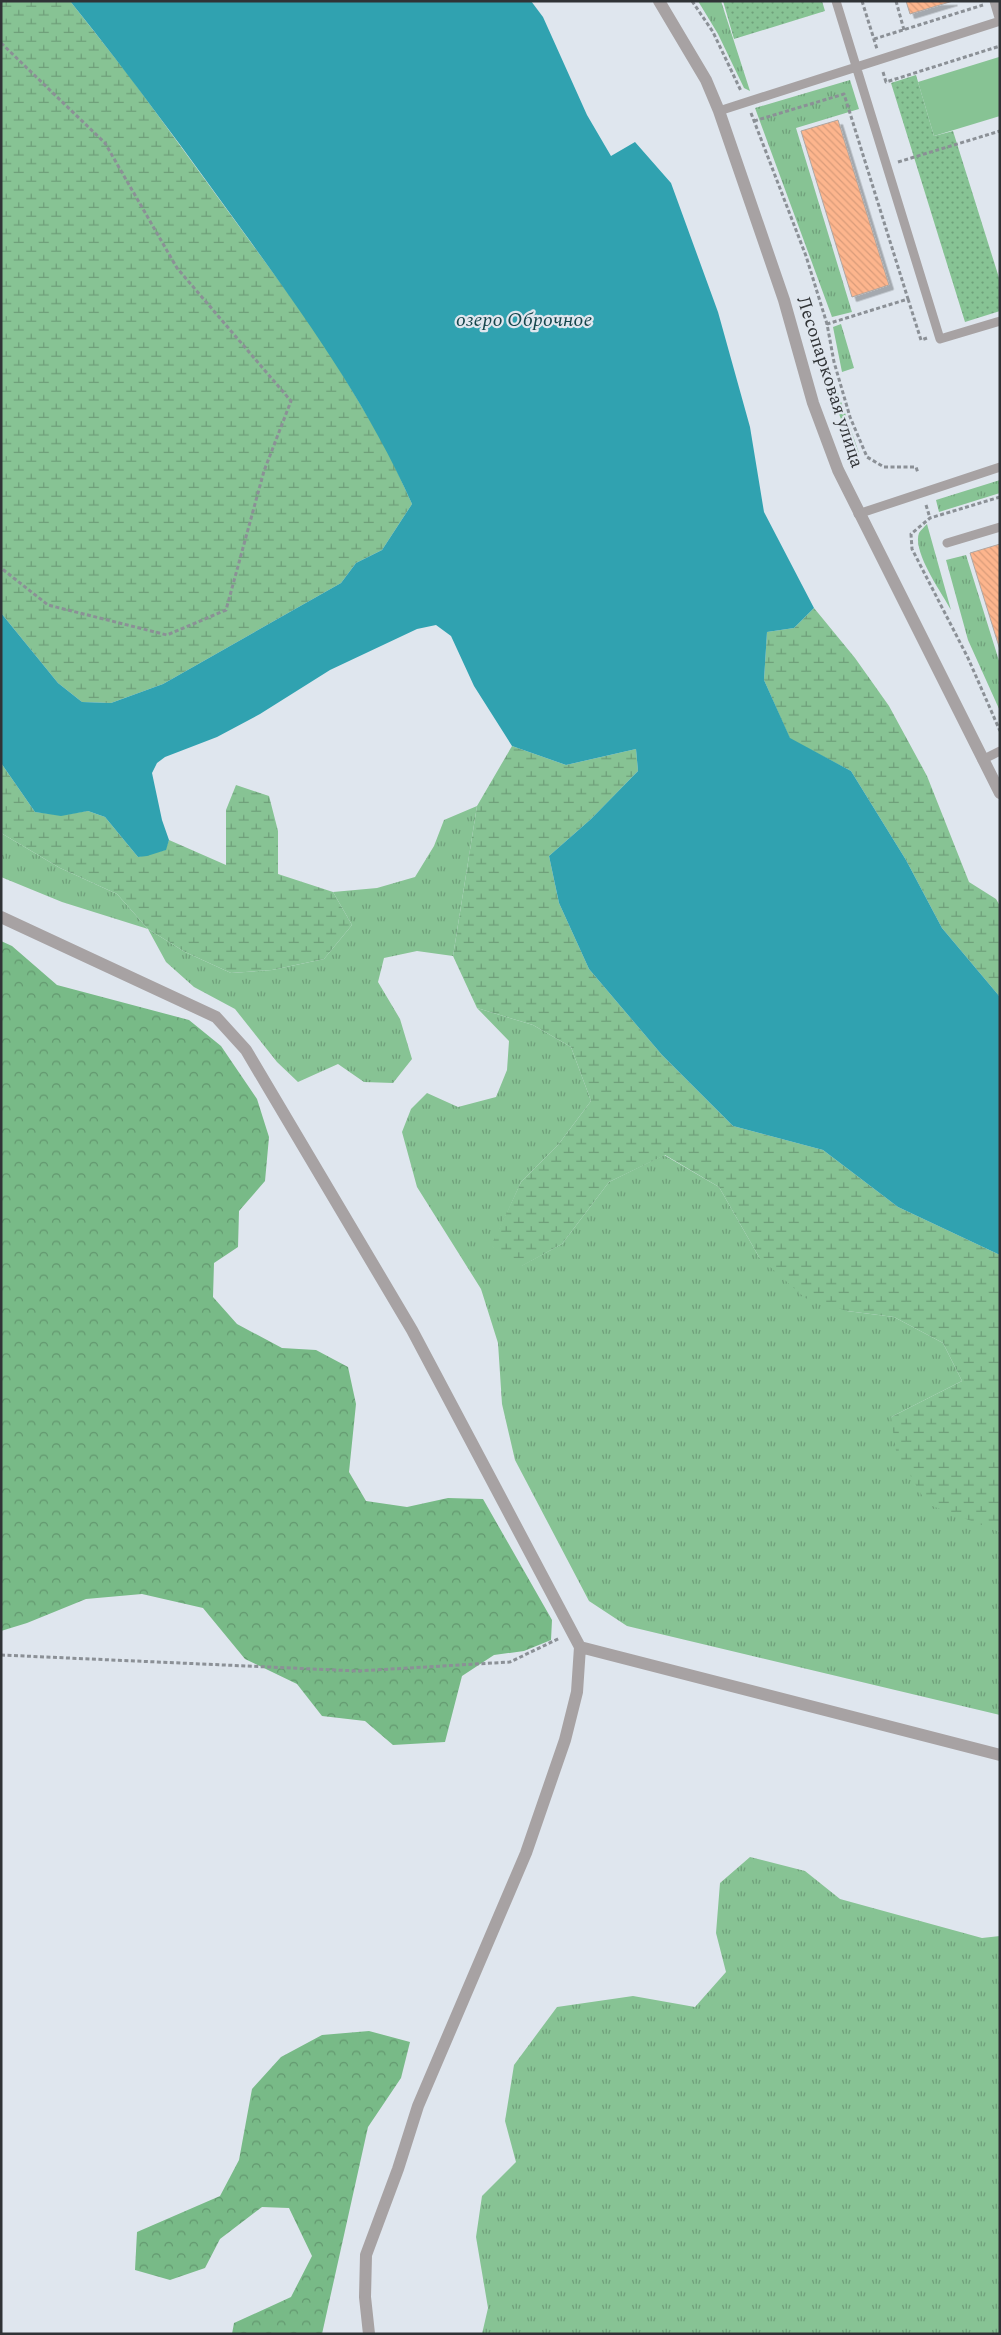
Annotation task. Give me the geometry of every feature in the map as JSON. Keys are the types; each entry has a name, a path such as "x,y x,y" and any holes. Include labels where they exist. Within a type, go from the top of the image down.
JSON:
{"street":[{"name":"Лесопарковая улица","path":"659,1 706,80 719,111 784,300 813,403 838,470 858,514 1000,793"},
{"path":"1,917 216,1017 246,1050 412,1330 580,1647 577,1692 565,1740 526,1853 418,2106 398,2169 366,2255 365,2297 369,2334"},
{"path":"580,1647 1000,1755"}],"lane":[{"path":"836,1 940,339 1000,321"},
{"path":"719,111 1000,21 994,1"},
{"path":"858,514 1000,468"},
{"path":"947,543 1000,527"},
{"path":"982,760 1000,751"}],"path":[{"path":"692,1 713,32 746,102 806,256 827,324 834,362 850,417 867,457 884,467 916,467 918,473"},
{"path":"896,1 904,30"},
{"path":"874,40 984,5 983,1"},
{"path":"1,43 105,143 177,268 291,401 264,471 226,610 166,635 48,605 1,568"},
{"path":"754,121 844,94 908,299 827,324"},
{"path":"868,171 1000,131"},
{"path":"1000,497 930,518 911,534 912,549 968,658 1000,730"},
{"path":"926,505 930,518"},
{"path":"1,1655 358,1671 510,1662 572,1632"}],"green space":[{"path":"1,1 70,1 130,77 320,337 386,447 412,504 382,550 356,563 341,583 163,684 111,703 82,702 58,683 1,613"},
{"path":"698,1 721,1 750,91 744,88 718,34"},
{"path":"723,1 822,1 825,11 734,39"},
{"path":"999,57 1000,116 934,136 918,82"},
{"path":"916,75 934,136 953,131 1000,281 1000,311 965,322 891,83"},
{"path":"850,80 859,109 796,128 852,312 832,317 755,108"},
{"path":"841,324 854,368 842,372 833,327"},
{"path":"830,370 859,453 843,425 832,390"},
{"path":"1000,480 1000,493 939,512 936,500"},
{"path":"927,524 951,610 929,572 920,551 919,533"},
{"path":"966,555 1000,664 1000,711 968,640 946,560"},
{"path":"814,608 855,658 889,706 927,776 969,882 996,899 1000,906 1000,997 942,928 906,860 851,771 790,739 764,680 767,632 794,628"},
{"path":"512,746 566,765 636,749 638,771 591,819 549,856 559,903 589,969 662,1055 733,1126 823,1150 898,1207 1000,1255 1000,1532 927,1504 896,1451 891,1417 962,1381 943,1343 894,1317 847,1311 805,1298 759,1257 719,1187 665,1155 609,1182 562,1244 520,1267 491,1246 521,1182 558,1145 591,1101 571,1047 533,1025 477,1008 453,956 477,806"},
{"path":"1,763 35,812 61,815 88,811 105,817 138,857 165,850 169,840 226,865 226,810 236,785 269,796 278,831 278,874 333,892 352,925 324,959 272,970 231,973 185,952 148,929 117,894 60,868 1,833"},
{"path":"477,806 453,956 417,951 384,958 378,982 400,1019 412,1059 393,1083 364,1082 338,1064 298,1082 277,1062 235,1009 194,987 166,962 148,929 185,952 231,973 272,970 324,959 352,925 333,892 377,888 415,877 434,846 444,820"},
{"path":"1,833 60,868 117,894 148,929 62,902 1,877"},
{"path":"1,941 12,946 57,985 189,1020 221,1046 257,1099 269,1137 265,1181 239,1211 238,1247 214,1263 213,1297 237,1324 282,1348 316,1350 348,1367 356,1404 349,1472 366,1501 407,1507 448,1498 483,1499 552,1620 551,1640 524,1651 494,1655 462,1676 445,1742 393,1745 365,1721 322,1716 297,1684 245,1659 203,1608 142,1594 86,1599 27,1623 1,1631"},
{"path":"477,1008 533,1025 571,1047 591,1101 558,1145 521,1182 492,1246 521,1266 562,1244 609,1182 664,1155 719,1187 759,1257 847,1311 894,1317 943,1343 962,1381 891,1417 992,1528 1000,1532 1000,1715 627,1626 589,1601 515,1460 502,1404 498,1343 481,1289 417,1187 402,1132 411,1109 427,1093 458,1107 496,1097 507,1070 509,1041"},
{"path":"750,1857 805,1871 840,1899 982,1938 1000,1936 1000,2334 482,2334 488,2308 476,2237 482,2196 516,2162 505,2121 514,2065 557,2007 633,1996 695,2007 726,1972 716,1933 720,1883"},
{"path":"369,2031 410,2042 401,2078 368,2127 322,2334 232,2334 234,2323 291,2297 312,2256 289,2208 262,2207 220,2239 205,2268 170,2280 135,2270 137,2232 220,2196 239,2160 252,2089 281,2057 322,2035"}],"water":[{"name":"озеро Оброчное","path":"70,1 531,1 543,17 587,115 611,156 635,142 671,183 718,312 750,427 764,512 814,608 794,628 767,632 764,680 790,738 851,771 906,860 942,928 1000,997 1000,1255 898,1207 823,1150 733,1126 662,1055 589,969 559,903 549,856 591,819 638,771 636,749 566,765 512,746 474,686 451,636 436,625 417,629 330,670 260,714 217,737 165,757 157,763 152,773 162,820 169,840 166,850 138,857 105,817 88,811 61,816 35,812 1,763 1,613 58,683 82,702 111,703 163,684 341,583 356,563 382,550 412,504 376,432 336,364 181,146"}],"building":[{"path":"906,1 953,1 910,14"},
{"path":"838,120 889,285 852,297 801,131"},
{"path":"1000,544 1000,650 970,553"}]}
